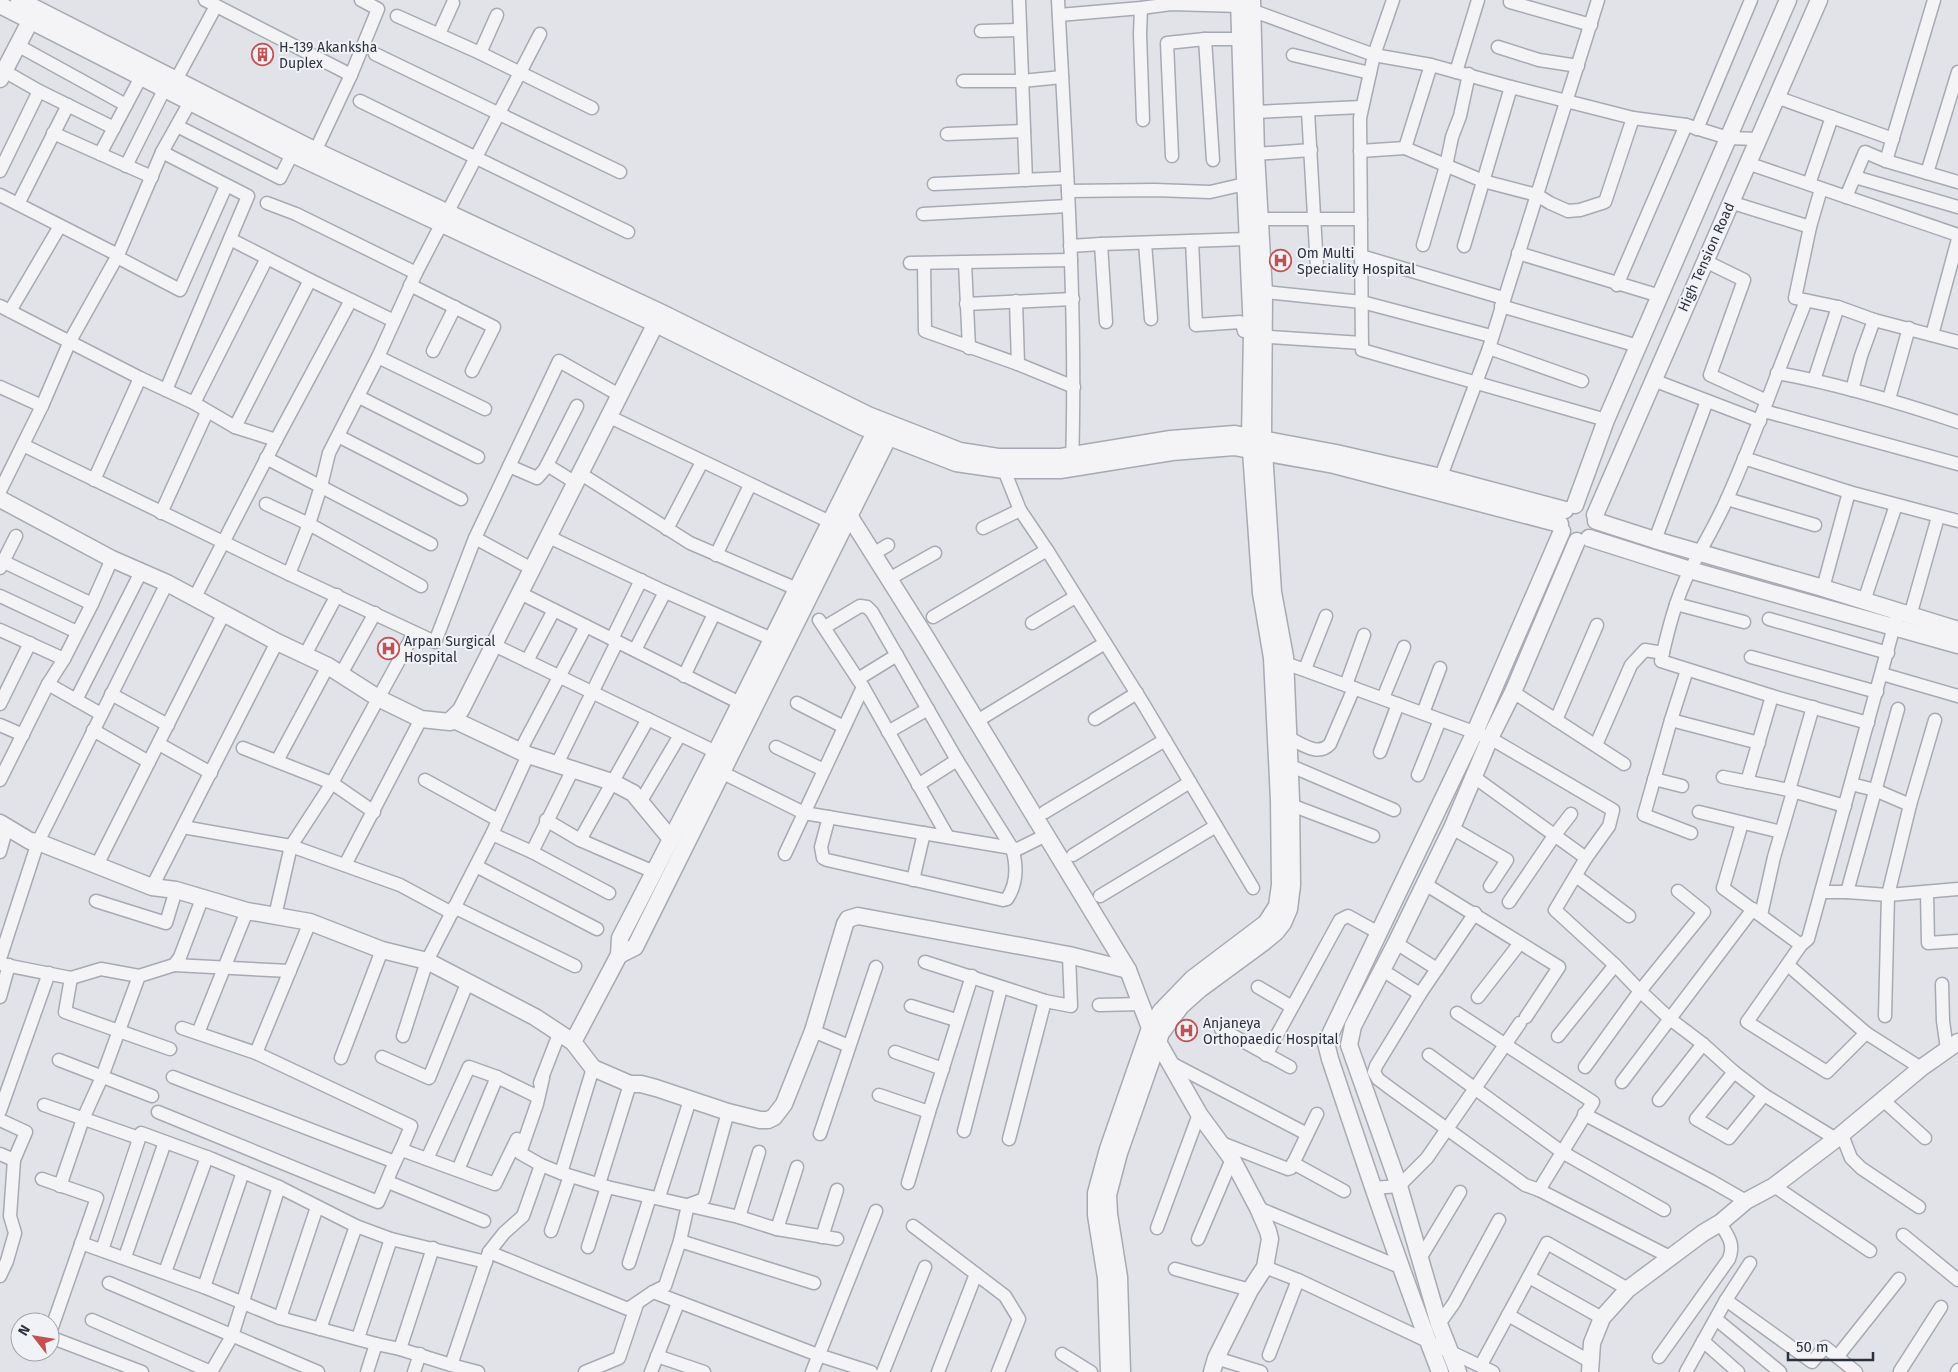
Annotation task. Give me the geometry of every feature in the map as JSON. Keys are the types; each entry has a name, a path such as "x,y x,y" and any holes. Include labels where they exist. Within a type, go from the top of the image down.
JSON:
{"street":[{"path":"19,0 170,84 313,157 659,318 956,463 1004,470 1257,445 1336,452 1438,484 1565,518 1586,506 1595,518 1596,527 1583,539 1490,738 1452,828 1353,1026 1349,1045 1399,1186 1439,1324 1455,1363"},
{"path":"313,157 351,76 378,9 361,0"},
{"path":"1019,0 1026,180"},
{"path":"1058,0 1071,260 1074,387 1072,462"},
{"path":"1378,0 1392,2 1374,55 1360,118 1362,350 1606,420"},
{"path":"1456,72 1478,0"},
{"path":"1438,484 1490,342 1598,0"},
{"path":"1618,284 1751,0"},
{"name":"High Tension Road","path":"1438,1371 1400,1267 1326,1049 1328,1037 1475,732 1606,420 1788,0"},
{"name":"High Tension Road","path":"1595,518 1730,202 1820,0"},
{"path":"1886,161 1934,0"},
{"path":"1059,14 1141,8 1171,2 1246,4 1374,55 1469,74 1511,88 1633,118 1691,127 1728,138 1758,139"},
{"path":"1510,2 1591,25"},
{"path":"126,166 170,84 210,3 351,76"},
{"path":"439,34 453,3"},
{"path":"1246,4 1240,39 1245,184 1253,219 1247,239 1257,291"},
{"path":"1110,1372 1106,1278 1110,1254 1108,1195 1118,1153 1158,1042 1166,1026 1181,1006 1200,989 1264,942 1282,923 1289,909 1292,885 1291,805 1284,763 1289,738 1278,660 1261,593 1257,445 1257,291 1253,219 1256,154 1255,112 1246,4"},
{"path":"0,5 36,10 141,77 170,84 190,102 292,154 313,157"},
{"path":"1141,8 1140,34 1144,120"},
{"path":"36,10 2,75 114,128"},
{"path":"480,53 498,15"},
{"path":"397,16 480,53 592,108"},
{"path":"981,31 1020,30"},
{"path":"289,574 309,524 329,453 359,397 413,279 540,34"},
{"path":"1172,156 1167,44 1205,39 1240,39"},
{"path":"1205,39 1213,160"},
{"path":"17,45 126,105"},
{"path":"1498,47 1539,60 1578,66"},
{"path":"375,54 620,172"},
{"path":"1293,55 1370,73"},
{"path":"1405,148 1431,65"},
{"path":"1927,172 1958,72"},
{"path":"1423,245 1446,166 1452,137 1460,116 1469,74"},
{"path":"963,81 1022,81 1062,76"},
{"path":"100,154 141,77"},
{"path":"1464,246 1511,88"},
{"path":"0,171 39,91"},
{"path":"1776,97 1892,139"},
{"path":"0,491 42,406 70,341 117,256 162,152 190,102"},
{"path":"360,102 628,232"},
{"path":"18,204 68,105"},
{"path":"1255,112 1362,107"},
{"path":"1308,110 1317,268"},
{"path":"1360,151 1405,148 1482,181 1536,195 1568,211 1580,210 1605,202 1633,118"},
{"path":"1809,184 1832,118"},
{"path":"177,126 280,178 292,154"},
{"path":"946,134 1024,131"},
{"path":"53,133 152,177"},
{"path":"1256,154 1311,150"},
{"path":"162,152 248,196 166,390"},
{"path":"1846,197 1865,152 1886,161 1958,182"},
{"path":"1747,163 1958,235"},
{"path":"1855,177 1958,207"},
{"path":"934,184 1026,180 1156,190 1210,192 1245,184"},
{"path":"0,195 180,290 226,186"},
{"path":"1821,189 1810,227 1795,298 1838,308 1874,320 1958,342"},
{"path":"1730,202 1810,227"},
{"path":"268,203 296,214 413,279 455,307 494,327 472,371"},
{"path":"923,214 1068,206"},
{"path":"1253,219 1361,219"},
{"path":"60,226 5,309 140,378 194,403 234,427 276,440"},
{"path":"230,239 394,321"},
{"path":"1070,246 1247,239"},
{"path":"1932,335 1958,240"},
{"path":"1192,241 1196,325 1240,322 1244,331 1256,335 1362,343"},
{"path":"1145,243 1151,319"},
{"path":"1101,244 1106,322"},
{"path":"1518,253 1660,296"},
{"path":"1361,256 1638,346"},
{"path":"194,403 268,258"},
{"path":"910,263 1071,260"},
{"path":"1705,260 1744,280 1710,375 1764,411"},
{"path":"964,263 969,348"},
{"path":"924,264 925,331 1018,364 1074,387"},
{"path":"234,427 310,280"},
{"path":"1257,291 1362,302 1490,342 1582,381"},
{"path":"966,304 1072,299"},
{"path":"195,597 266,458 351,300"},
{"path":"1016,301 1018,364"},
{"path":"1806,301 1764,411 1727,499 1690,570 1676,604 1662,661 1772,696 1868,723"},
{"path":"433,352 455,307"},
{"path":"1814,380 1838,308"},
{"path":"0,499 112,559 195,597 277,642 334,670 378,698 421,719 450,722 461,710 659,318"},
{"path":"1852,390 1861,356 1874,320"},
{"path":"1889,400 1909,328"},
{"path":"378,357 485,409"},
{"path":"23,445 289,574 435,642 475,538 559,361 620,396"},
{"path":"1777,373 1814,380 1889,400 1958,422"},
{"path":"94,480 140,378"},
{"path":"1653,380 1707,401 1764,411 1958,464"},
{"path":"0,386 42,406"},
{"path":"359,397 478,457"},
{"path":"1655,540 1707,401"},
{"path":"509,466 537,478 547,465 577,406"},
{"path":"162,513 207,412"},
{"path":"610,417 830,522"},
{"path":"885,428 960,451 998,457 1048,458 1072,462"},
{"path":"619,955 635,948 715,770 885,428"},
{"path":"338,436 461,499"},
{"path":"266,458 431,544"},
{"path":"1744,458 1849,492 1958,521"},
{"path":"667,529 702,462"},
{"path":"547,465 579,478 690,543 797,589"},
{"path":"1004,470 1020,510 1047,550 1165,740 1253,888"},
{"path":"716,554 750,485"},
{"path":"1823,588 1849,492"},
{"path":"1727,499 1815,525"},
{"path":"266,504 309,524 422,586"},
{"path":"1864,601 1896,505"},
{"path":"983,528 1020,510"},
{"path":"516,1151 534,1095 566,1038 619,955 620,938 672,839 715,770 716,752 830,522 844,511"},
{"path":"844,511 889,579 1128,970 1150,1028 1200,1114 1232,1159 1258,1208 1270,1239 1265,1267 1250,1290 1214,1365 1261,1372"},
{"path":"1866,1033 1827,1072 1747,1022 1801,945 1808,939 1888,653 1938,517"},
{"path":"1565,518 1566,536 1583,539 1690,570 1901,619 1958,630"},
{"path":"1595,518 1655,540 1864,601 1958,645"},
{"path":"16,536 1,563 92,604"},
{"path":"549,537 665,592 772,639"},
{"path":"475,538 532,569"},
{"path":"873,554 888,545"},
{"path":"933,617 1047,550"},
{"path":"889,579 935,553"},
{"path":"2,771 23,735 48,684 64,659 112,559"},
{"path":"76,700 140,572"},
{"path":"557,764 592,692 641,580"},
{"path":"0,997 3,963 38,842 168,584"},
{"path":"635,650 665,592"},
{"path":"520,593 740,703"},
{"path":"305,655 337,595"},
{"path":"0,596 78,632"},
{"path":"1032,623 1075,596"},
{"path":"1676,604 1744,622"},
{"path":"829,817 821,847 823,858 913,880 1003,900 1007,899 1015,877 1016,865 1012,848 867,607 860,606 822,624 860,683 948,837"},
{"path":"527,661 554,610"},
{"path":"97,865 224,613"},
{"path":"277,761 334,670 375,613"},
{"path":"684,676 714,614"},
{"path":"1306,669 1326,616"},
{"path":"1769,619 1888,653"},
{"path":"1556,720 1597,625"},
{"path":"403,1036 427,961 492,834 524,753 559,676 586,626"},
{"path":"0,630 64,659"},
{"path":"275,916 291,846 332,783 414,633"},
{"path":"1289,738 1319,751 1326,749 1330,744 1350,686 1364,635"},
{"path":"152,887 277,642"},
{"path":"0,704 30,643"},
{"path":"976,721 1105,644"},
{"path":"494,645 716,752"},
{"path":"1383,698 1404,648"},
{"path":"1596,745 1631,665 1645,650 1663,653"},
{"path":"784,854 844,727 860,683 897,656"},
{"path":"1751,657 1877,692"},
{"path":"1278,660 1490,738 1612,810 1609,826 1586,858 1555,910 1615,965 1640,992 1734,1072 1764,1095 1839,1137 1851,1158 1861,1168 1919,1207"},
{"path":"1122,1372 1119,1277 1096,1215 1096,1193 1102,1146 1150,1028 1160,1010 1192,979 1256,933 1275,910 1280,884 1284,763 1278,660"},
{"path":"1423,713 1440,668"},
{"path":"1687,670 1644,815 1691,833"},
{"path":"1882,674 1958,696"},
{"path":"48,684 101,714"},
{"path":"1513,692 1624,764"},
{"path":"111,694 168,725"},
{"path":"1095,719 1136,694"},
{"path":"1747,782 1772,696"},
{"path":"798,703 844,727"},
{"path":"1380,752 1398,704"},
{"path":"1622,1082 1670,1019 1757,912 1767,885 1813,707"},
{"path":"888,732 928,709"},
{"path":"1847,892 1898,709"},
{"path":"452,718 524,753 612,782 633,793 672,839"},
{"path":"345,865 421,719"},
{"path":"580,840 648,719"},
{"path":"1418,774 1440,720"},
{"path":"1671,720 1759,743"},
{"path":"1885,1016 1888,895 1910,804 1935,720"},
{"path":"0,725 23,735"},
{"path":"93,730 149,762"},
{"path":"641,801 680,735"},
{"path":"1045,812 1165,740"},
{"path":"159,744 211,773"},
{"path":"243,748 332,783 374,812"},
{"path":"776,748 824,770"},
{"path":"918,785 958,760"},
{"path":"1284,763 1394,810"},
{"path":"532,852 546,820 573,769"},
{"path":"715,770 804,813 1012,848 1018,848 1046,835"},
{"path":"1474,777 1586,858"},
{"path":"1723,777 1791,791 1845,806"},
{"path":"1654,779 1682,786"},
{"path":"424,780 498,820"},
{"path":"1073,855 1190,782"},
{"path":"1851,784 1875,790 1910,804"},
{"path":"1291,805 1373,836"},
{"path":"1699,812 1781,832"},
{"path":"1509,902 1571,814"},
{"path":"546,820 580,840 654,872"},
{"path":"1742,823 1723,888 1801,945"},
{"path":"0,852 4,825 30,841 38,842 152,887 176,890 247,912 310,922 382,950 427,961 535,1016 566,1038 594,1068 630,1084 641,1084 728,1112 760,1120 768,1120 780,1111 813,1031 845,924 853,917 858,916 1069,955 1128,970"},
{"path":"1100,896 1216,826"},
{"path":"183,827 291,846 345,865 400,885 575,966"},
{"path":"1452,828 1507,860 1490,886"},
{"path":"913,880 924,833"},
{"path":"492,834 532,852 609,893"},
{"path":"476,866 597,929"},
{"path":"1576,876 1629,916"},
{"path":"1373,1188 1399,1186 1427,1158 1559,967 1425,884"},
{"path":"1821,892 1888,895 1958,889"},
{"path":"96,901 166,923 176,890"},
{"path":"1585,1067 1640,992 1704,912 1678,891"},
{"path":"1927,892 1928,943 1958,941"},
{"path":"1398,894 1416,903"},
{"path":"174,965 180,957 202,899"},
{"path":"198,1033 247,912"},
{"path":"1475,914 1420,994 1374,1072 1384,1083 1525,1185 1539,1190 1670,1257"},
{"path":"1266,1055 1340,920 1348,916 1379,933"},
{"path":"256,1053 310,922"},
{"path":"1396,943 1437,969"},
{"path":"1478,997 1520,943"},
{"path":"341,1058 382,950"},
{"path":"925,962 972,976 1001,988 1045,1001 1071,1006 1069,955"},
{"path":"3,963 71,978 101,969 139,976 174,965 290,970"},
{"path":"1558,1036 1615,965"},
{"path":"1788,965 1866,1033 1921,1068"},
{"path":"820,1134 876,967"},
{"path":"1,1104 49,973"},
{"path":"1390,975 1420,994"},
{"path":"60,1186 82,1119 102,1076 139,976"},
{"path":"908,1183 956,1020 972,976"},
{"path":"71,978 65,1012 170,1049"},
{"path":"382,1056 429,1078 468,981"},
{"path":"1508,1315 1591,1367 1592,1343 1602,1318 1628,1289 1670,1257 1720,1223 1746,1201 1774,1186 1839,1137 1921,1068 1953,1045 1943,1021 1942,984"},
{"path":"1258,987 1292,1007"},
{"path":"964,1131 1001,988"},
{"path":"1009,1139 1045,1001"},
{"path":"1099,1005 1141,1004"},
{"path":"910,1006 956,1020"},
{"path":"1457,1013 1504,1046 1593,1102 1539,1190"},
{"path":"158,1112 378,1202 411,1126 256,1053 182,1028"},
{"path":"1220,1029 1290,1067"},
{"path":"813,1031 849,1046"},
{"path":"1659,1100 1703,1044"},
{"path":"894,1052 943,1069"},
{"path":"1429,1056 1476,1088 1562,1152 1664,1210"},
{"path":"59,1060 152,1096"},
{"path":"1169,1062 1307,1134"},
{"path":"427,1159 469,1067 534,1095"},
{"path":"551,1231 594,1068"},
{"path":"1734,1072 1696,1119 1729,1138 1764,1095"},
{"path":"173,1077 395,1162"},
{"path":"458,1170 498,1078"},
{"path":"402,1150 495,1184 516,1151 537,1104 544,1078"},
{"path":"588,1247 630,1084"},
{"path":"879,1096 928,1112"},
{"path":"629,1264 690,1100"},
{"path":"1883,1100 1924,1138"},
{"path":"44,1105 139,1138"},
{"path":"688,1206 704,1199 728,1112"},
{"path":"1157,1228 1200,1114"},
{"path":"1219,1141 1284,1168 1291,1168 1317,1114"},
{"path":"1584,1114 1711,1180 1746,1201"},
{"path":"0,1120 26,1132 14,1160 5,1214 15,1233 0,1276"},
{"path":"102,1250 141,1133 280,1187 356,1226 392,1238 433,1248 487,1257 628,1309 665,1286 680,1241 688,1206"},
{"path":"125,1257 165,1142"},
{"path":"516,1151 541,1165 603,1186 739,1217 777,1229 837,1239"},
{"path":"739,1217 759,1152"},
{"path":"0,1154 14,1160"},
{"path":"165,1272 206,1157"},
{"path":"1198,1239 1232,1159"},
{"path":"1293,1163 1344,1191"},
{"path":"451,1365 487,1257 504,1233 523,1216 541,1165"},
{"path":"777,1229 797,1167"},
{"path":"204,1287 243,1172"},
{"path":"42,1179 97,1198 57,1312"},
{"path":"388,1182 484,1221"},
{"path":"1774,1186 1870,1251"},
{"path":"92,1320 211,1372 232,1336 280,1187"},
{"path":"822,1237 837,1190"},
{"path":"1421,1257 1460,1192"},
{"path":"280,1318 318,1207"},
{"path":"1258,1208 1400,1267"},
{"path":"812,1372 876,1211"},
{"path":"1439,1324 1454,1302 1499,1220"},
{"path":"1659,1357 1729,1259 1732,1252 1731,1240 1720,1223"},
{"path":"320,1329 356,1226"},
{"path":"913,1226 1005,1296 1020,1319 998,1372"},
{"path":"1903,1235 1958,1280"},
{"path":"358,1338 392,1238"},
{"path":"680,1241 814,1284"},
{"path":"81,1243 165,1272 280,1318 376,1344 400,1348 478,1372"},
{"path":"1481,1365 1547,1243 1628,1289"},
{"path":"400,1348 433,1248"},
{"path":"1686,1372 1726,1300 1750,1263"},
{"path":"883,1372 925,1267"},
{"path":"1265,1267 1298,1280 1427,1341 1455,1363"},
{"path":"1175,1269 1250,1290"},
{"path":"938,1372 976,1274"},
{"path":"1529,1277 1602,1318"},
{"path":"1837,1357 1899,1279"},
{"path":"1269,1355 1298,1280"},
{"path":"109,1283 318,1372"},
{"path":"653,1292 818,1355 871,1372"},
{"path":"1726,1300 1808,1367 1825,1347 1856,1372"},
{"path":"651,1372 678,1303"},
{"path":"584,1372 619,1358 637,1304"},
{"path":"1900,1372 1941,1307"},
{"path":"1716,1318 1780,1372"},
{"path":"1703,1341 1738,1372"},
{"path":"60,1342 113,1367 142,1372"},
{"path":"367,1372 376,1344"},
{"path":"414,1372 420,1354"},
{"path":"1062,1354 1091,1372"},
{"path":"657,1356 704,1372"},
{"path":"1438,1371 1455,1363 1481,1365 1493,1372"}],"place":[{"name":"H-139 Akanksha Duplex","path":"263,55"},
{"name":"Om Multi Speciality Hospital","path":"1281,261"},
{"name":"Arpan Surgical Hospital","path":"388,649"},
{"name":"Anjaneya Orthopaedic Hospital","path":"1187,1031"}]}
